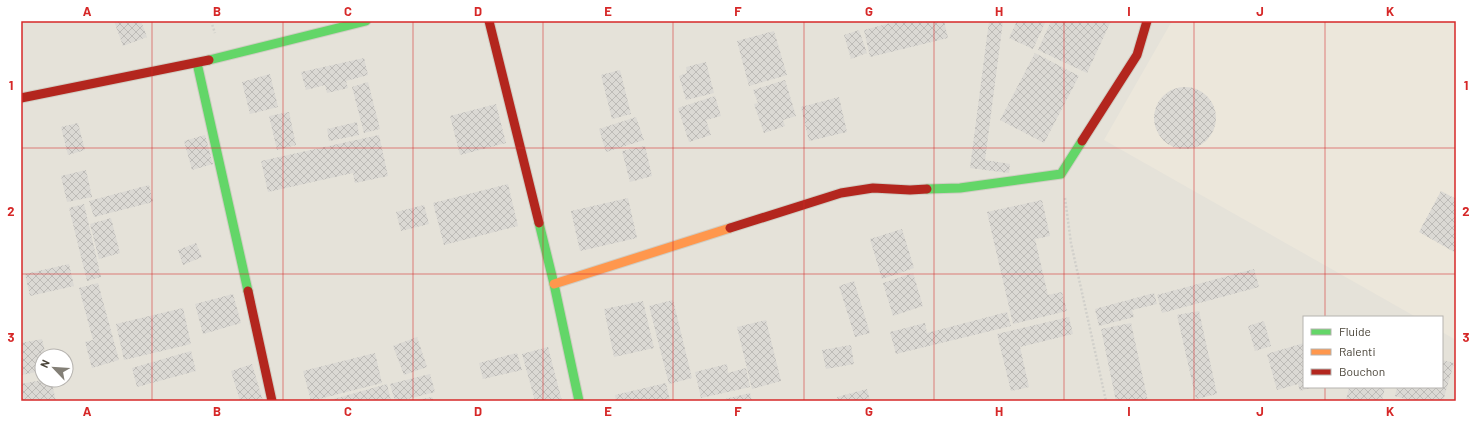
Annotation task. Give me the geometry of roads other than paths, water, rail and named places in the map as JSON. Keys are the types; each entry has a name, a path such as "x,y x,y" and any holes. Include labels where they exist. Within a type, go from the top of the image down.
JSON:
{"street":[{"path":"21,98 197,63 366,21"},
{"path":"489,21 554,284 579,401"},
{"path":"554,284 841,193 873,188 910,190 960,188 1061,174 1137,55 1147,21"},
{"path":"197,63 272,401"}]}
